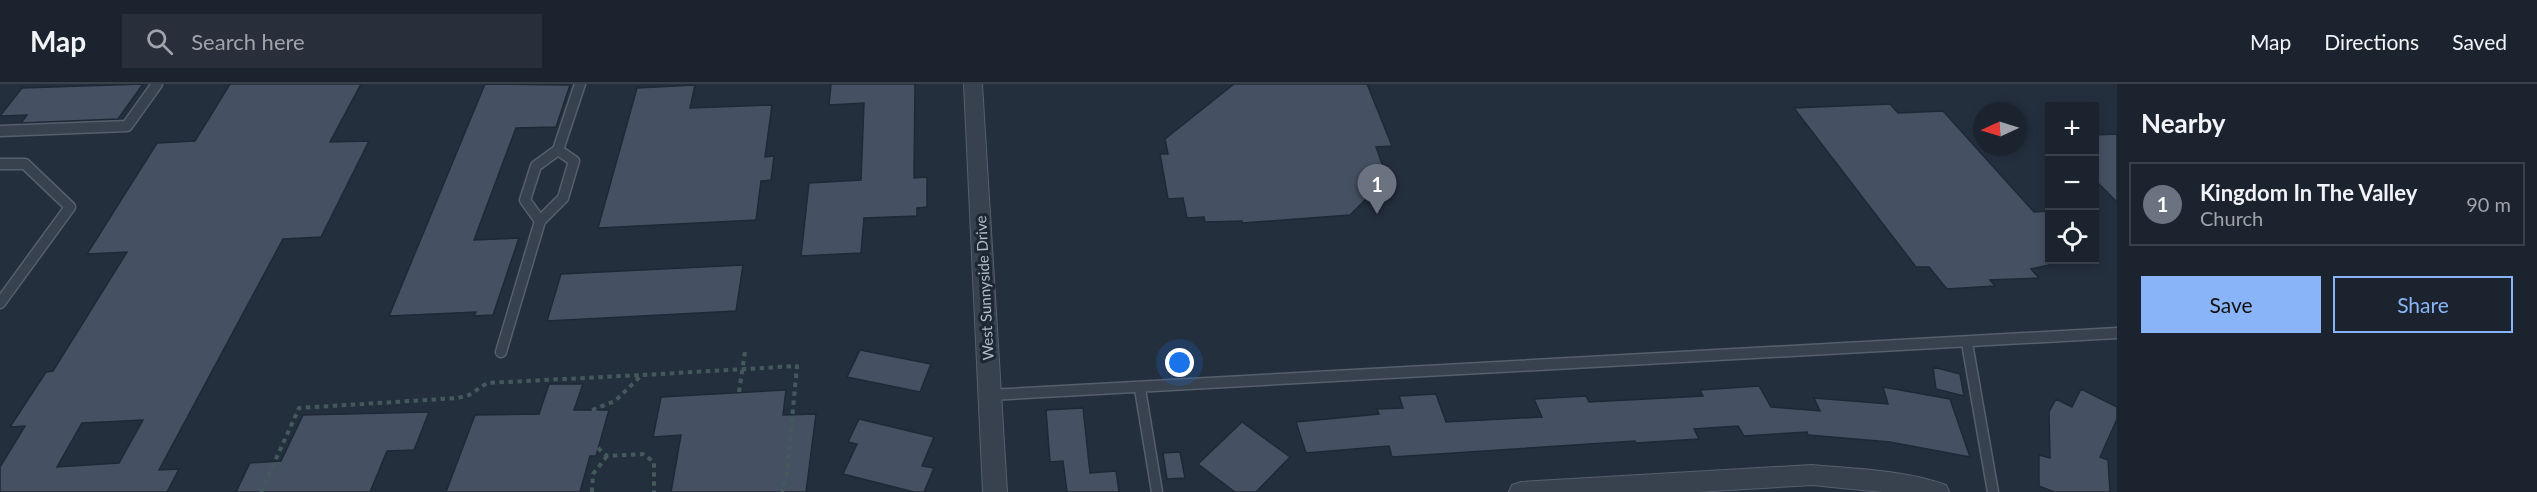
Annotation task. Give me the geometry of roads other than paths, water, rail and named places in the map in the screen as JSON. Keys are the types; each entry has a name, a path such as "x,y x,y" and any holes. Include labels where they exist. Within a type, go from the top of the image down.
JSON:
{"street":[{"name":"West Sunnyside Drive","path":"973,84 995,492"},
{"path":"1521,492 1812,476 1885,482 1937,492"}],"lane":[{"path":"0,131 127,126 157,84"},
{"path":"540,221 525,200 536,166 558,150 580,84"},
{"path":"501,352 540,221 563,198 574,161 558,150"},
{"path":"0,164 25,164 70,207 0,303"},
{"path":"990,395 1140,389 2117,333"},
{"path":"1966,342 1993,492"},
{"path":"1140,389 1157,492"}],"place":[{"name":"Kingdom In The Valley","path":"1377,214"}]}
